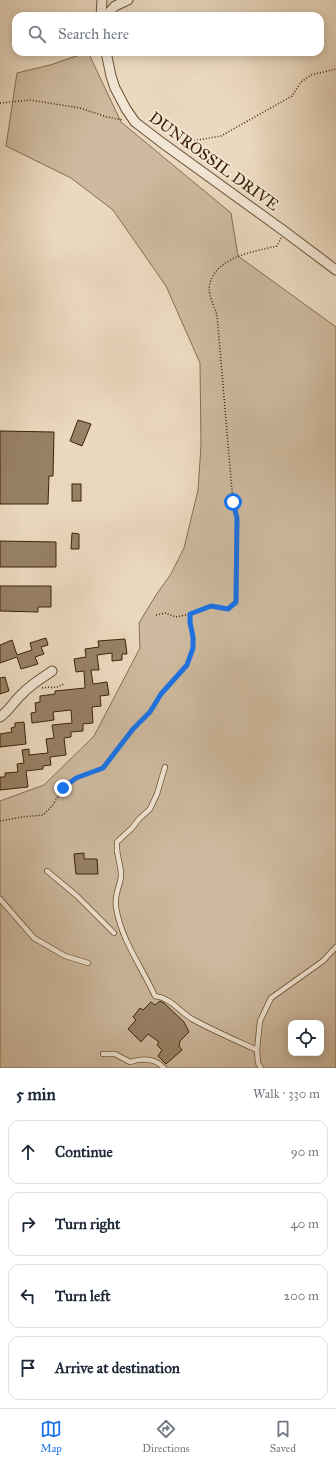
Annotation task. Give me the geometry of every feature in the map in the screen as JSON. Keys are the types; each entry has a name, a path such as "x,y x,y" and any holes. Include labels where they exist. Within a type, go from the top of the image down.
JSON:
{"street":[{"path":"101,12 102,0"},
{"path":"110,12 115,6 128,0"},
{"name":"DUNROSSIL DRIVE","path":"107,56 115,88 135,122 284,230 336,270"},
{"path":"0,716 4,714 29,687 52,671"}],"lane":[{"path":"165,767 157,794 150,809 117,842 121,876 115,896 116,908 124,938 155,996 162,997 172,1003 191,1018 257,1050"},
{"path":"48,871 77,896 114,933"},
{"path":"0,899 34,938 65,956 88,963"},
{"path":"261,1068 258,1063 257,1050 260,1021 270,998 323,961 336,947"},
{"path":"103,1054 115,1054 130,1062 137,1060 154,1060 159,1062 164,1068"}],"path":[{"path":"176,142 221,136 292,96 301,82 311,75 336,69"},
{"path":"0,103 30,100 80,108 107,117 135,122"},
{"path":"156,615 164,614 176,616 190,614 211,606 228,609 236,602 237,518 233,502 217,315 209,290 214,272 238,256 277,246 284,230"},
{"path":"0,821 42,815 52,806 63,788 76,778 103,768 133,729 150,712 161,694 187,665 193,648 190,614"},
{"path":"39,688 60,687 65,683"}],"shaded area":[{"path":"76,56 90,56 121,122 231,213 238,256 336,327 336,1068 0,1068 0,801 44,785 94,736 140,648 139,623 171,574 184,548 198,490 201,446 200,363 166,286 113,210 71,178 6,146 17,73 50,65"}],"building":[{"path":"78,420 91,424 82,446 70,441"},
{"path":"0,431 54,432 53,476 49,476 48,504 0,504"},
{"path":"72,484 81,484 81,501 72,501"},
{"path":"72,533 79,534 79,549 71,549"},
{"path":"0,541 56,542 56,567 0,567"},
{"path":"0,586 51,586 51,607 38,607 38,612 0,611"},
{"path":"46,638 48,645 41,647 44,654 35,657 38,664 21,669 17,657 0,663 0,645 12,640 17,655 32,650 30,643"},
{"path":"125,639 127,654 122,654 122,660 112,661 112,653 97,655 99,670 91,670 93,684 107,682 109,695 100,696 101,706 92,707 93,723 83,724 83,731 71,732 71,737 64,738 66,755 50,757 51,765 43,766 43,769 26,771 28,787 0,790 0,777 5,777 5,773 18,772 17,764 24,763 22,750 29,749 29,755 48,753 46,739 54,738 52,725 72,723 71,710 53,712 54,720 32,723 31,713 36,712 35,703 40,702 40,696 55,694 55,691 85,688 84,671 76,672 74,659 86,657 85,649 99,647 98,641"},
{"path":"5,677 9,691 0,694 0,678"},
{"path":"24,722 26,744 0,747 0,734 12,732 11,728 15,727 15,723"},
{"path":"84,853 84,859 97,859 98,874 76,874 74,854"},
{"path":"160,1001 184,1022 189,1032 180,1041 179,1046 182,1050 166,1064 158,1056 162,1050 157,1045 159,1042 148,1034 141,1042 128,1029 136,1020 133,1017 140,1008 143,1010 151,1002 155,1005"}],"route":[{"path":"63,788 76,778 103,768 133,729 150,712 161,694 187,665 193,648 190,614 211,606 228,609 236,602 237,518 233,502"}]}
